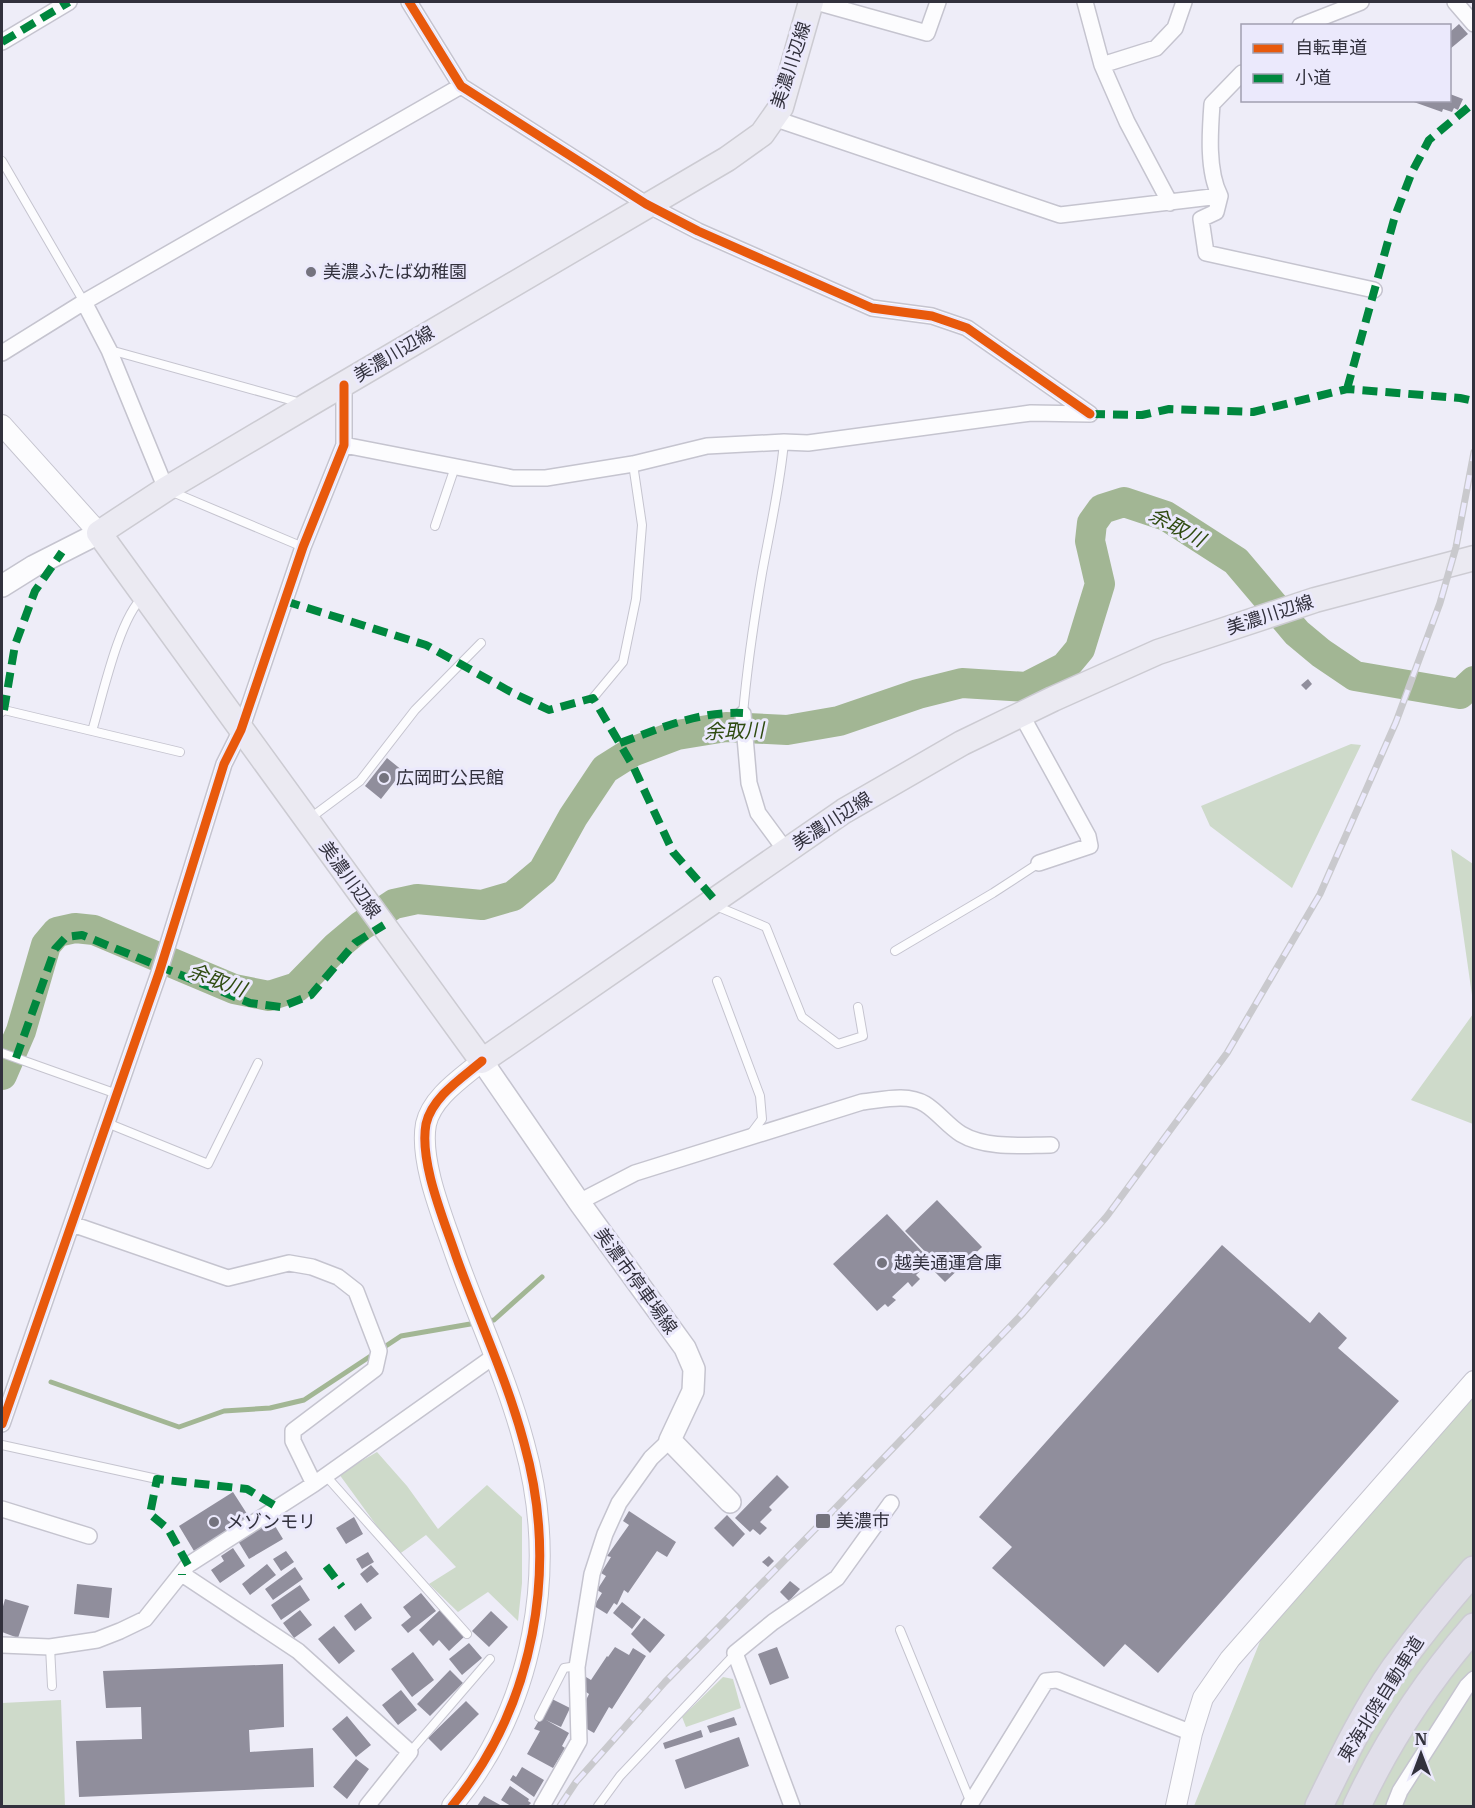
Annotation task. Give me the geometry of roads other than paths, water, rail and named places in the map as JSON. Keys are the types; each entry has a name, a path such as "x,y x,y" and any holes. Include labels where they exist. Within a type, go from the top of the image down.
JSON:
{"highway":[{"name":"東海北陸自動車道","path":"1319,1806 1360,1725 1394,1670 1435,1614 1473,1570"},
{"name":"東海北陸自動車道","path":"1357,1806 1390,1743 1425,1688 1473,1627"}],"main road":[{"name":"美濃川辺線","path":"811,2 781,107 762,134 727,159 646,204 166,489 99,533 482,1061 844,811 962,743 1148,656 1315,600 1473,558"},
{"path":"2,586 34,566 99,533"},
{"name":"美濃市停車場線","path":"482,1061 579,1202 685,1348 694,1369 693,1391 670,1440"},
{"path":"670,1440 730,1502"}],"street":[{"path":"2,42 69,2"},
{"path":"344,445 513,478 546,478 633,464 707,446 784,442 808,444 1031,413 1090,414 967,328 932,316 872,308 698,231 646,204 461,86 409,2"},
{"path":"816,2 927,33 938,2"},
{"path":"1085,2 1102,65 1127,122 1170,203"},
{"path":"1102,65 1156,48 1175,28 1184,2"},
{"path":"1305,24 1361,2"},
{"path":"1455,2 1473,24"},
{"path":"1241,74 1212,104 1209,133 1215,185 1220,196 1216,212 1201,219 1206,253 1374,290"},
{"path":"2,352 84,302 461,86"},
{"path":"773,118 1059,215 1220,196"},
{"path":"84,302 109,350 166,489"},
{"path":"2,1424 159,973 224,764 241,730 303,547 344,445 344,385"},
{"path":"2,425 99,533"},
{"path":"743,714 749,783 758,813 786,851"},
{"path":"1021,714 1088,836 1090,846 1039,862"},
{"path":"452,1806 468,1787 488,1755 507,1715 526,1662 538,1603 540,1534 521,1430 441,1212 427,1160 425,1135 427,1122 434,1106 482,1061"},
{"path":"579,1202 635,1173 862,1102 899,1098 924,1103 961,1134 984,1142 1015,1145 1051,1144"},
{"path":"72,1224 228,1278 289,1263 312,1267 338,1277 356,1291 377,1346 375,1369 293,1431 293,1441 320,1480"},
{"path":"2,1645 50,1647 98,1640 145,1619 187,1578 188,1565 320,1480 493,1357"},
{"path":"1176,1806 1192,1733 1203,1698 1230,1659 1473,1381"},
{"path":"542,1806 579,1741 577,1666 592,1574 605,1534 620,1503 651,1458 670,1440"},
{"path":"792,1806 735,1653 773,1622 837,1578 891,1503"},
{"path":"2,1509 90,1536"},
{"path":"187,1578 298,1651 410,1752 367,1806"},
{"path":"1394,1806 1400,1791 1473,1679"},
{"path":"970,1805 1046,1681 1057,1680 1192,1733"}],"lane":[{"path":"2,161 84,302"},
{"path":"109,350 308,405"},
{"path":"743,714 784,442"},
{"path":"593,698 623,662 636,599 642,525 633,464"},
{"path":"435,526 455,465"},
{"path":"166,489 303,547"},
{"path":"92,731 123,628 134,605 144,596"},
{"path":"306,820 360,781 415,710 481,643"},
{"path":"2,712 4,710 180,752"},
{"path":"894,951 993,893 1039,862"},
{"path":"709,903 766,927 802,1017 838,1044 863,1036 858,1007"},
{"path":"717,981 760,1096 762,1119 747,1139"},
{"path":"2,1053 117,1094"},
{"path":"107,1123 208,1164 258,1062"},
{"path":"2,1445 157,1479"},
{"path":"320,1480 467,1634"},
{"path":"900,1629 970,1805"},
{"path":"50,1647 52,1686"},
{"path":"598,1806 620,1776 735,1653"},
{"path":"410,1752 490,1659"},
{"path":"539,1717 564,1668 577,1666"}],"waterway":[{"name":"余取川","path":"2,1075 21,1031 46,945 57,932 75,928 94,930 234,989 269,996 297,987 336,947 361,926 394,904 417,899 482,905 513,896 543,871 573,817 605,769 632,752 677,735 726,727 787,730 839,721 918,694 962,683 1026,687 1065,667 1080,649 1100,584 1090,541 1092,523 1102,509 1124,502 1166,516 1236,561 1297,633 1355,676 1460,694 1474,681"},
{"path":"485,1321 494,1320 542,1277"},
{"path":"51,1382 179,1427 224,1411 270,1408 304,1400 401,1336 476,1323"}],"railway":[{"path":"560,1806 576,1782 665,1682 1023,1313 1107,1216 1227,1053 1320,894 1396,722 1440,603 1456,547 1474,452"}],"place":[{"name":"美濃ふたば幼稚園","path":"311,272"},
{"name":"広岡町公民館","path":"384,778"},
{"name":"越美通運倉庫","path":"882,1263"},
{"name":"美濃市","path":"823,1521"},
{"name":"メゾンモリ","path":"214,1522"}]}
